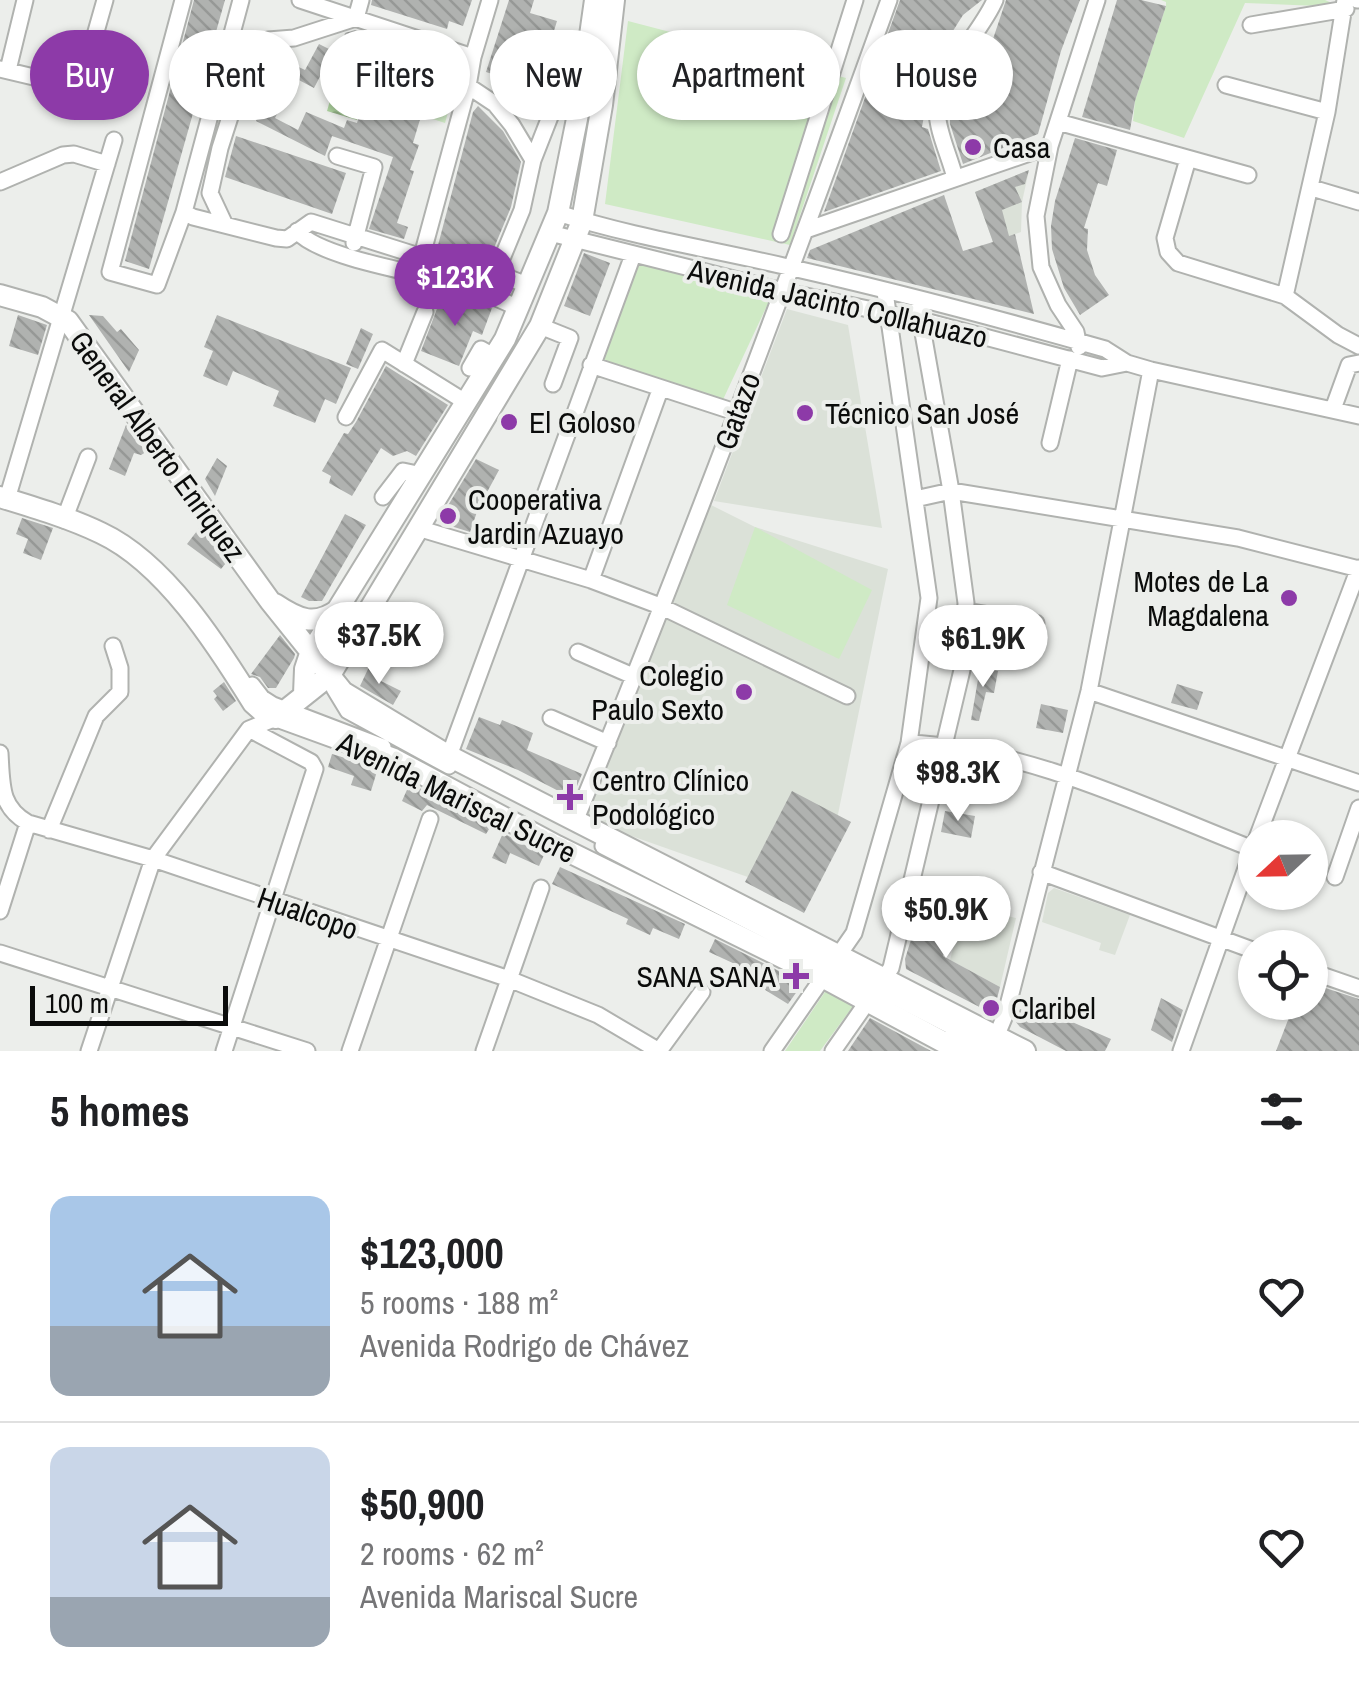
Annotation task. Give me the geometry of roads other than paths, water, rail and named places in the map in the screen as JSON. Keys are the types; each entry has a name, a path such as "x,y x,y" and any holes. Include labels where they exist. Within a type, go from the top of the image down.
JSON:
{"main road":[{"path":"304,694 310,654 495,357 554,223 581,99 596,0"},
{"path":"282,714 330,675 540,326 578,230 602,104 614,0"},
{"path":"524,294 551,297"},
{"name":"General Alberto Enriquez","path":"0,296 61,315 310,654 330,675"},
{"name":"Avenida Mariscal Sucre","path":"4,495 102,533 150,568 181,600 253,703 394,759 557,846 831,968 876,992 960,1051"},
{"path":"270,600 306,619 324,620 340,608"},
{"name":"Avenida Mariscal Sucre","path":"330,675 343,692 449,756 576,819 831,968 876,992 998,1044 1025,1051"}],"street":[{"path":"25,0 4,69 80,88 104,0"},
{"path":"184,0 110,272 157,285 184,212 241,0"},
{"path":"300,0 472,57"},
{"path":"356,18 362,0"},
{"path":"470,72 490,0"},
{"path":"840,50 855,0"},
{"name":"Gatazo","path":"576,819 705,502 889,0"},
{"path":"956,178 937,108 957,59 995,0"},
{"path":"1050,443 1080,342 1042,267 1036,216 1050,146 1097,1"},
{"path":"1251,24 1352,2 1285,296"},
{"path":"224,225 210,194 220,148 246,67 255,52 268,40 307,35 356,18"},
{"path":"1226,85 1327,112"},
{"path":"470,87 494,104 512,124 533,160"},
{"path":"840,109 848,112"},
{"path":"417,274 459,120"},
{"path":"480,292 522,210 533,160 549,120"},
{"path":"781,234 818,120"},
{"path":"1058,122 1248,176"},
{"path":"4,495 114,140"},
{"path":"806,230 1050,146"},
{"path":"0,182 63,154 106,164"},
{"path":"337,156 374,167 350,256"},
{"path":"1188,159 1165,238 1168,252 1178,262 1285,296 1359,346"},
{"path":"1312,188 1359,202"},
{"path":"184,212 286,239 311,222 422,257 492,272 524,294"},
{"name":"Avenida Jacinto Collahuazo","path":"554,223 791,267 1105,349 1127,363 1151,370 1359,416"},
{"name":"Avenida Jacinto Collahuazo","path":"578,230 633,255 921,320 1102,368 1127,363"},
{"path":"297,231 303,239 350,256 480,292 524,294"},
{"path":"449,756 633,255"},
{"path":"772,1051 854,933 909,743 928,612 885,292"},
{"path":"833,1051 891,968 962,670 966,612 951,492 917,299"},
{"path":"404,364 425,312"},
{"path":"540,326 570,338 552,384"},
{"path":"470,368 481,349 495,357"},
{"path":"346,417 382,350 467,402"},
{"path":"1333,409 1349,364 1359,363"},
{"path":"591,365 735,412"},
{"path":"998,1044 1089,691 1151,370"},
{"path":"592,580 660,390"},
{"path":"65,518 88,456"},
{"path":"383,497 403,471 422,475"},
{"path":"914,499 951,492 1238,538 1359,569 1264,820"},
{"path":"421,529 592,580 660,606 848,696"},
{"path":"966,612 1036,623"},
{"path":"50,830 96,716 120,692 120,668 113,646"},
{"path":"578,652 633,676"},
{"path":"330,675 336,694 348,711 397,740 831,968"},
{"path":"1089,691 1359,782"},
{"path":"89,1051 153,859 248,729 282,714"},
{"path":"551,718 608,743"},
{"path":"224,1051 315,769 311,762 248,729"},
{"path":"909,743 946,745 1066,776 1238,837"},
{"path":"0,753 4,807 12,816 28,823 0,911"},
{"path":"1335,876 1359,808"},
{"path":"350,1051 430,819"},
{"name":"Hualcopo","path":"28,823 153,859 509,979 598,1015 659,1051"},
{"path":"1041,872 1238,945"},
{"path":"484,1051 540,888"},
{"path":"1181,1051 1238,890"},
{"path":"0,953 306,1051"},
{"path":"1328,977 1359,988"},
{"path":"659,1051 702,992"},
{"path":"876,992 979,1051"}],"place":[{"name":"Casa","path":"973,147"},
{"name":"Técnico San José","path":"805,413"},
{"name":"El Goloso","path":"509,422"},
{"name":"Cooperativa Jardin Azuayo","path":"448,516"},
{"name":"Motes de La Magdalena","path":"1289,598"},
{"name":"Colegio Paulo Sexto","path":"744,692"},
{"name":"Centro Clínico Podológico","path":"570,797"},
{"name":"SANA SANA","path":"796,976"},
{"name":"Claribel","path":"991,1008"}]}
